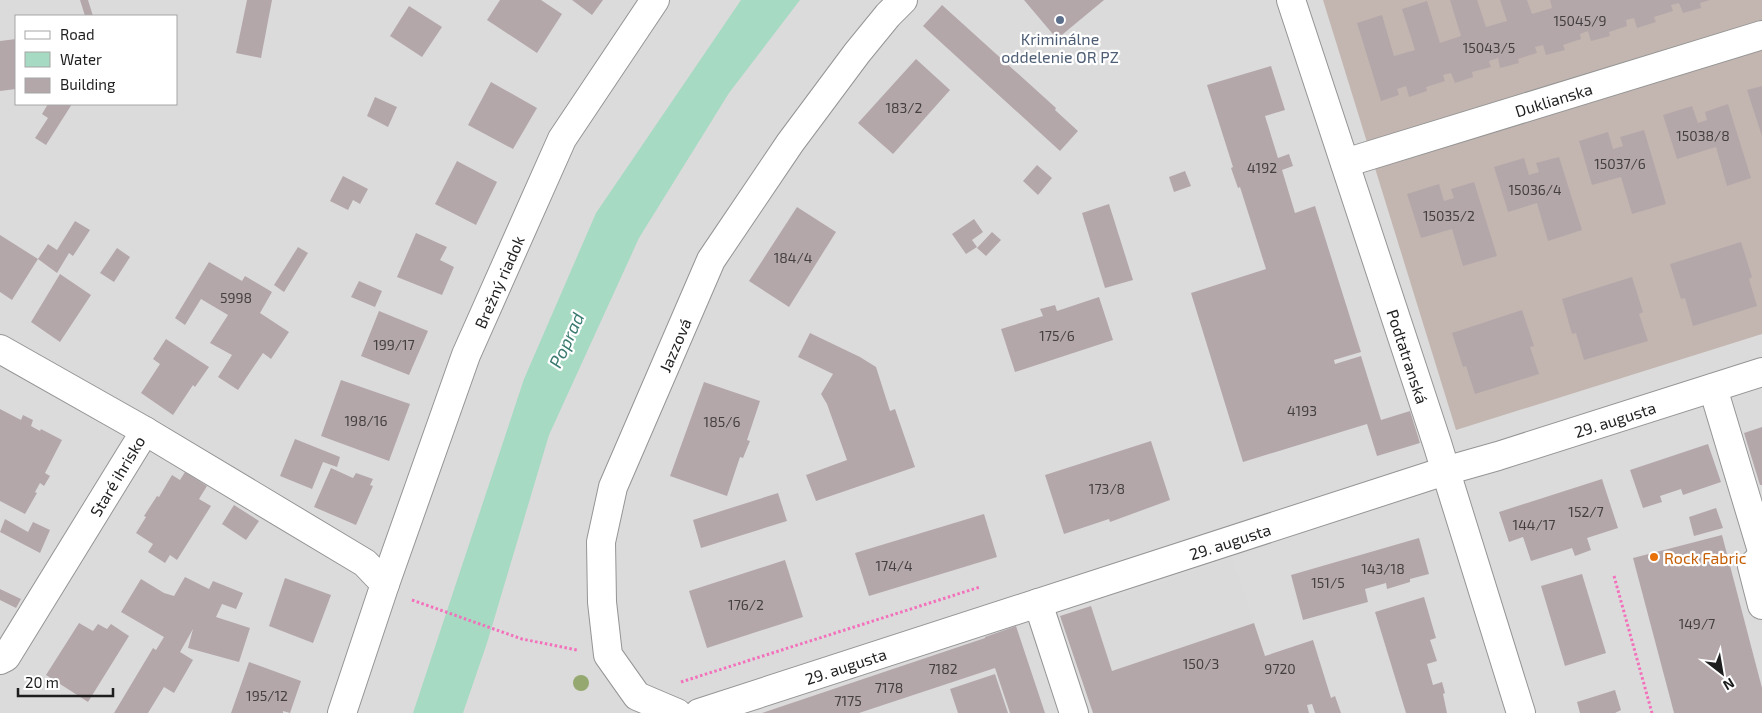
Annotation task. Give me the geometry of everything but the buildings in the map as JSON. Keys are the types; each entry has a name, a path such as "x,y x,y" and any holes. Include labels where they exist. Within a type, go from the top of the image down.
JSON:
{"street":[{"name":"Brežný riadok","path":"342,713 385,584 466,355 562,139 655,0"},
{"name":"Jazzová","path":"677,713 637,696 608,655 602,602 601,542 613,488 711,260 801,128 857,52 903,0"},
{"name":"Podtatranská","path":"1291,0 1445,471 1521,713"},
{"name":"Duklianska","path":"1345,164 1762,35"},
{"name":"Staré ihrisko","path":"0,349 145,431 6,657 0,660"},
{"name":"29. augusta","path":"699,713 1445,471 1762,372"},
{"path":"1714,388 1762,551"},
{"path":"145,431 365,563 385,584"},
{"path":"1762,557 1752,566 1762,604"},
{"path":"1038,603 1074,713"}],"path":[{"path":"1614,576 1652,713"},
{"path":"417,603 522,639 608,655"}],"shaded area":[{"path":"0,0 1762,0 1762,713 0,713"},
{"path":"1323,0 1762,0 1762,334 1456,430"},
{"path":"1232,559 1254,623 1112,671 1091,606"}],"water":[{"name":"Poprad","path":"741,0 800,0 729,93 639,238 549,435 487,643 463,713 413,713 524,379 596,213"}],"place":[{"name":"Kriminálne oddelenie OR PZ","path":"1060,20"},
{"name":"Rock Fabric","path":"1654,557"}]}
